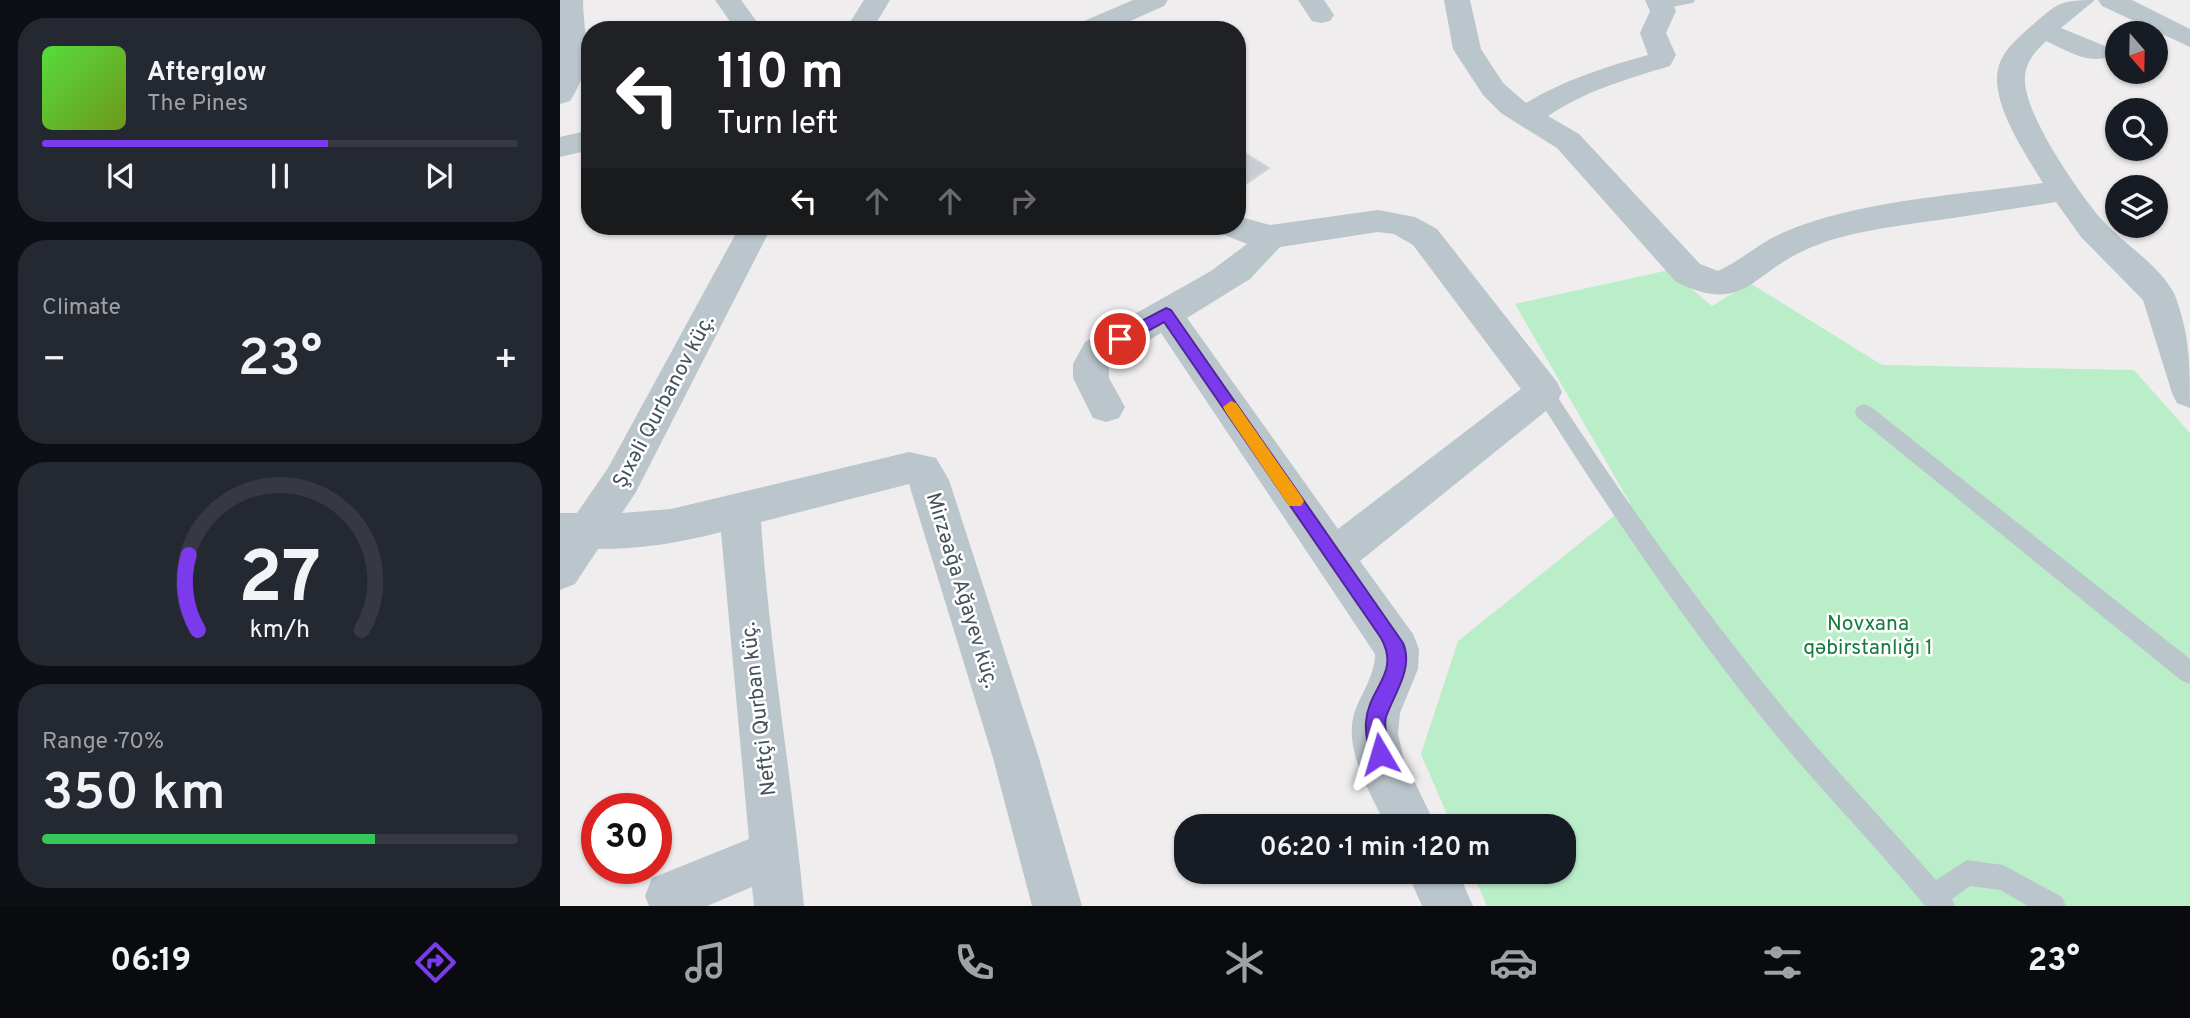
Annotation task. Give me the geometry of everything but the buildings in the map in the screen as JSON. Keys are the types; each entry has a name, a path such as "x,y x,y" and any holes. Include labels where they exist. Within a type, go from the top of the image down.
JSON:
{"street":[{"path":"560,95 574,71 576,54 570,0"},
{"path":"728,0 743,21"},
{"path":"864,21 877,0"},
{"path":"1107,21 1155,0"},
{"path":"1457,0 1466,50 1493,89 1511,107 1568,141 1688,272 1704,281 1719,284 1736,277 1760,259 1791,243 1835,228 1880,217 2064,190"},
{"path":"2082,0 2016,57 2011,86 2020,113 2064,190 2091,228 2151,285 2163,308 2190,393"},
{"path":"2111,0 2190,39"},
{"path":"1527,116 1555,98 1600,78 1660,60 1662,55 1653,33 1662,16 1659,3"},
{"path":"2044,31 2095,52"},
{"path":"1654,63 1677,84"},
{"path":"560,147 581,141"},
{"path":"1246,231 1270,237 1378,221 1397,222 1412,227 1425,237 1544,392 1334,557"},
{"name":"Şıxəli Qurbanov küç.","path":"560,571 574,531 635,456 751,235"},
{"path":"1107,407 1091,378 1091,364 1098,352 1166,314 1251,260 1265,248 1270,237"},
{"path":"1166,314 1397,649 1398,662 1375,721 1375,735 1380,754 1407,814"},
{"name":"Mirzəağa Ağayev küç.","path":"574,531 639,531 671,527 909,468 922,470 929,480 1016,758 1057,906"},
{"name":"Neftçi Qurban küç.","path":"740,511 749,636 776,853 779,906"},
{"path":"670,896 776,853"},
{"path":"1438,884 1448,906"}],"lane":[{"path":"1659,3 1688,0"},
{"path":"1544,392 1650,552 1714,640 1765,704 1938,901 1968,873 2003,878 2053,906"},
{"path":"1864,412 2190,673"}],"green space":[{"name":"Novxana qəbirstanlığı 1","path":"1669,270 1712,306 1750,283 1882,365 2134,370 2190,433 2190,906 1487,906 1477,884 1576,884 1576,814 1447,814 1421,754 1458,641 1630,503 1515,304"}],"slow traffic":[{"path":"1231,407 1295,501"}],"route":[{"path":"1120,339 1166,314 1387,632 1397,649 1398,662 1390,690 1375,721 1380,754"}]}
